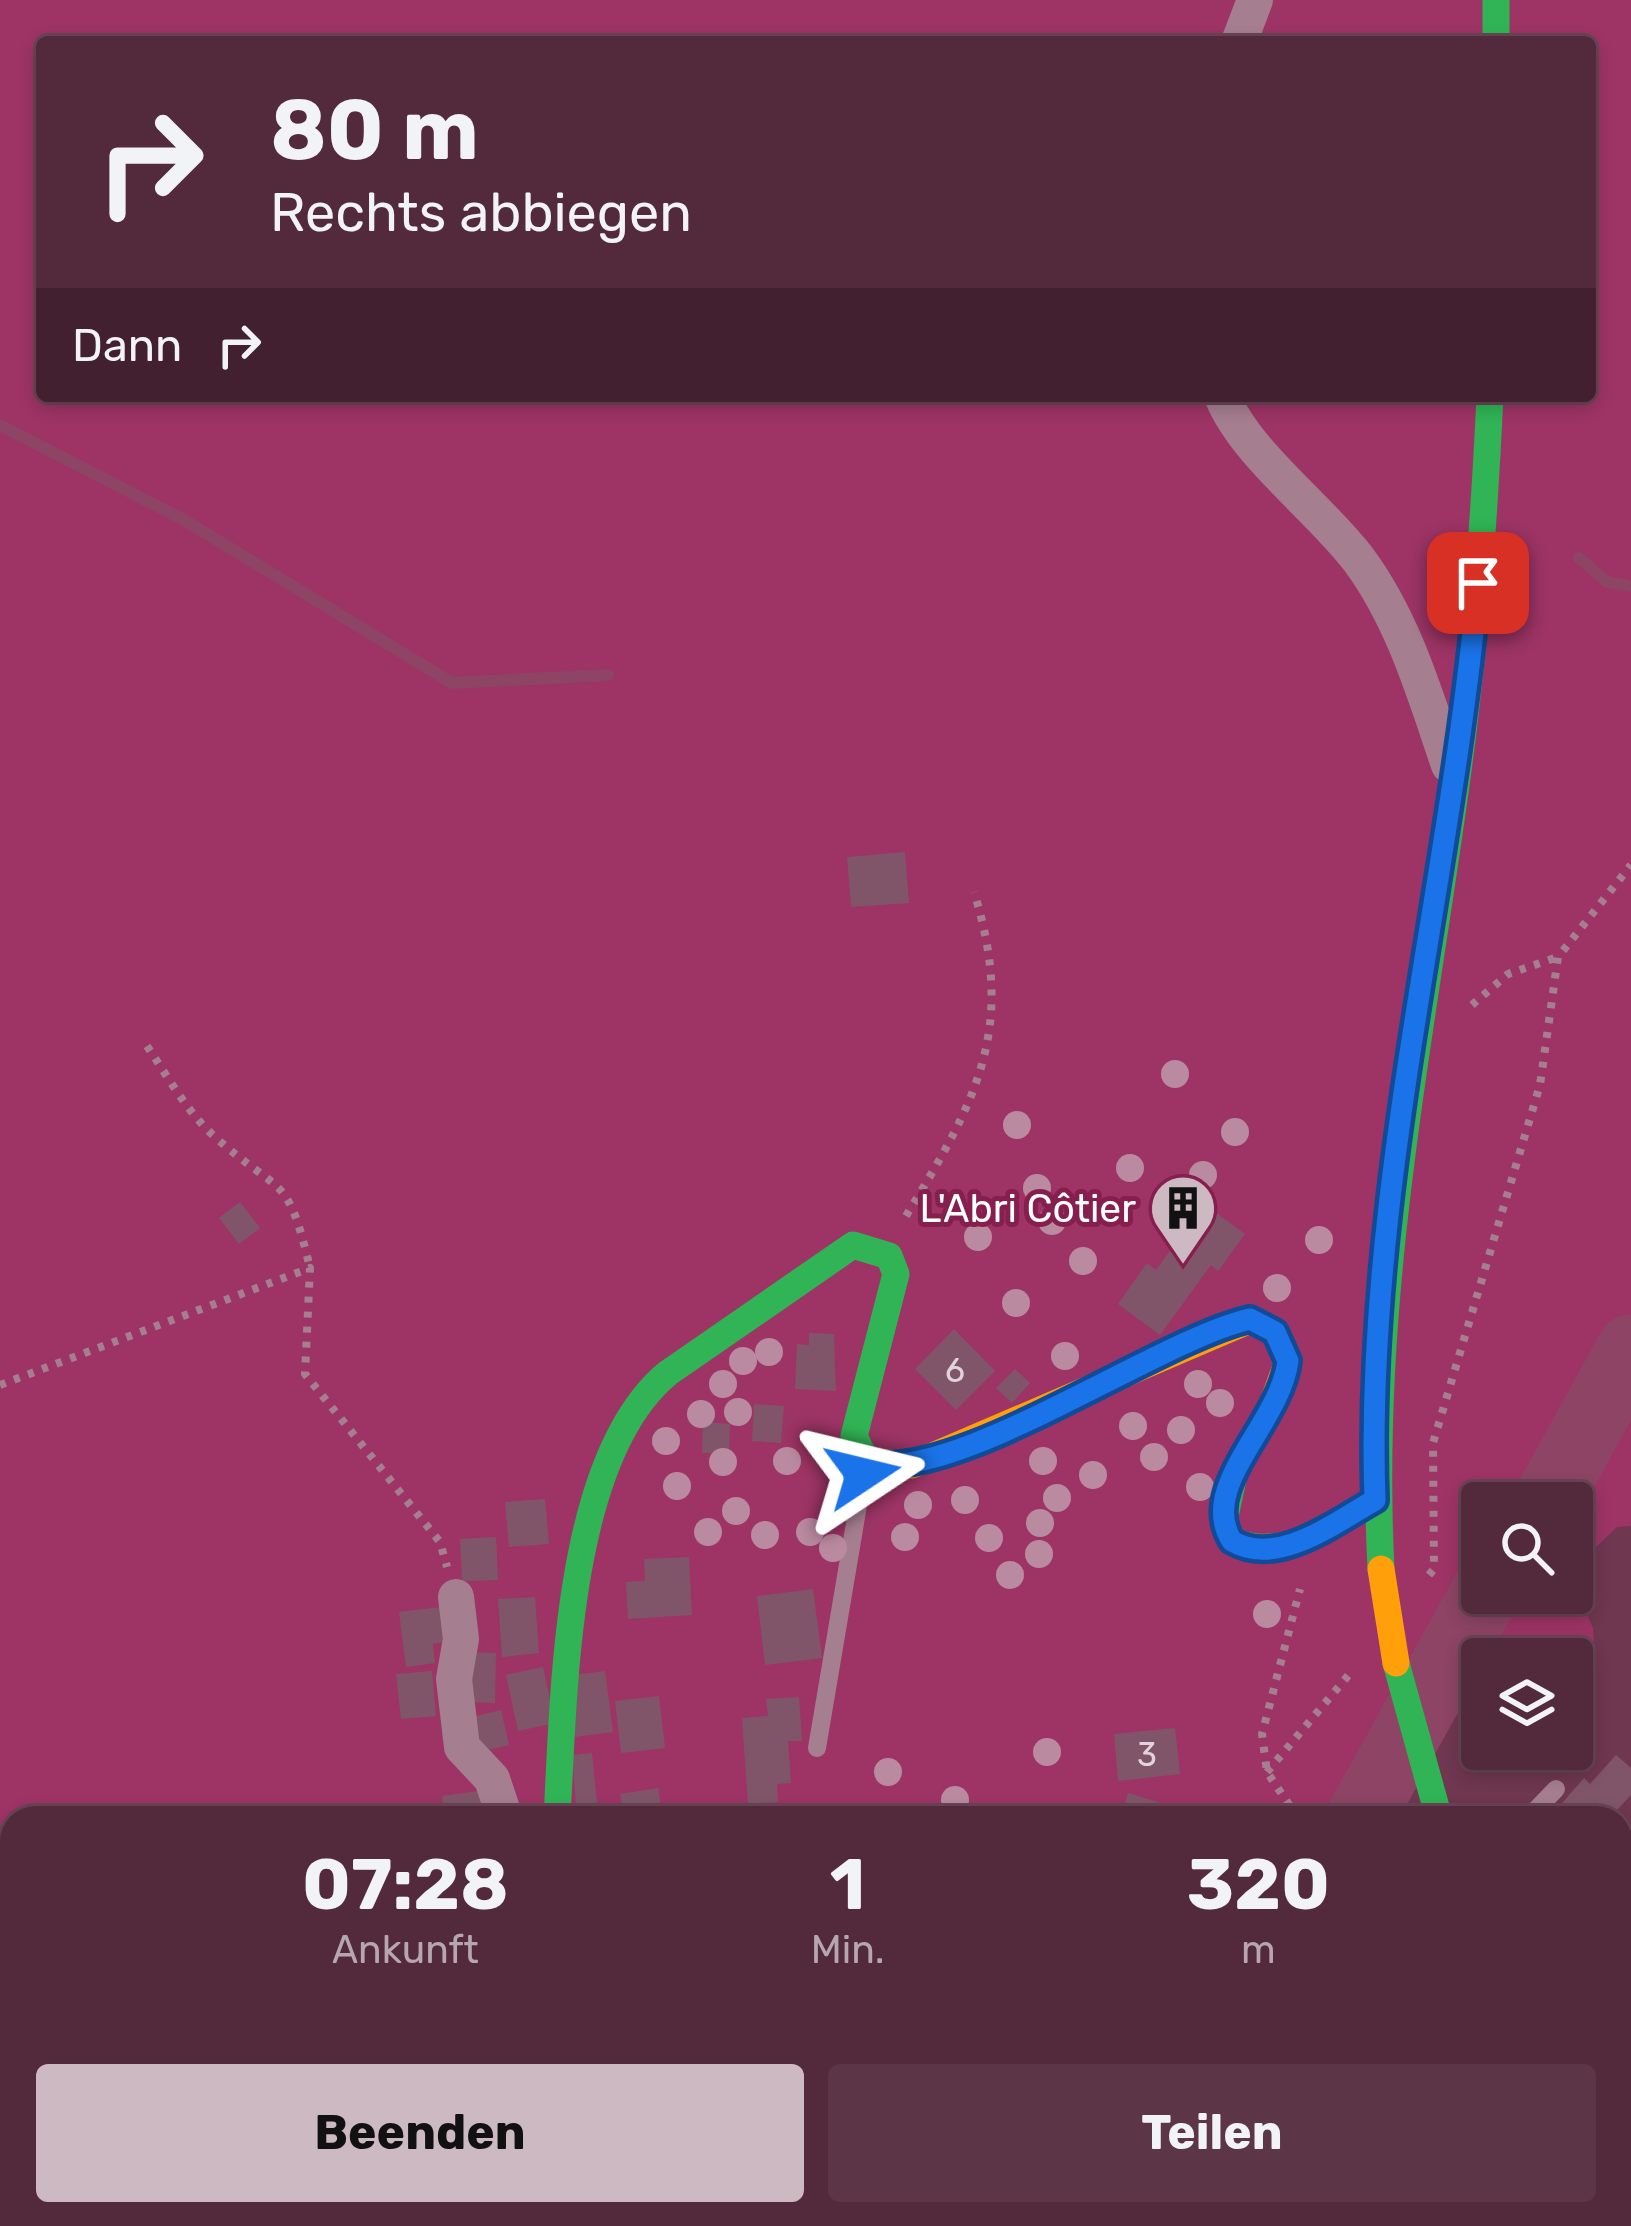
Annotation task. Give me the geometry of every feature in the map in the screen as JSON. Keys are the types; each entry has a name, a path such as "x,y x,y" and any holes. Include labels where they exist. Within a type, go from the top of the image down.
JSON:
{"street":[{"path":"1241,36 1255,0"},
{"path":"1496,0 1496,36"},
{"path":"1224,402 1232,420 1313,503 1394,615 1456,786"},
{"path":"1435,1806 1408,1719 1381,1569 1373,1372 1388,1220 1456,786 1484,516 1490,402"},
{"path":"558,1806 566,1660 598,1509 616,1448 632,1414 651,1388 741,1327 830,1255 853,1245 881,1251 896,1274 854,1436 866,1462 912,1466 1241,1322 1260,1321 1275,1332 1286,1352 1286,1381 1261,1433 1225,1487 1222,1522 1232,1541 1253,1549 1279,1548 1375,1500"},
{"path":"456,1597 461,1639 454,1679 462,1747 493,1779 501,1806"}],"lane":[{"path":"817,1748 866,1462"},
{"path":"1540,1806 1556,1789"}],"path":[{"path":"1420,1586 1434,1569 1432,1442 1540,1084 1558,957 1631,865"},
{"path":"881,1251 965,1120 983,1074 990,1038 990,982 985,926 974,892"},
{"path":"1460,1017 1508,974 1558,957"},
{"path":"147,1046 215,1138 276,1180 295,1206 310,1268 305,1374 440,1542 456,1597"},
{"path":"0,1385 310,1268"},
{"path":"1290,1806 1267,1772 1262,1734 1315,1533"},
{"path":"1267,1772 1367,1653"}],"shaded area":[{"path":"0,0 1631,0 1631,1333 1569,1482 1461,1482 1461,1614 1467,1614 1432,1654 1367,1788 1369,1797 1362,1806 0,1806"},
{"path":"1631,1396 1631,1526 1617,1527 1593,1550 1591,1482 1612,1427"},
{"path":"1492,1614 1587,1614 1593,1628 1595,1655 1593,1638 1477,1638"},
{"path":"1461,1673 1461,1726 1457,1717"}],"building":[{"path":"905,852 909,903 851,907 847,857"},
{"path":"240,1202 260,1228 239,1244 219,1218"},
{"name":"L'Abri Côtier","path":"1204,1204 1245,1234 1218,1271 1211,1265 1160,1335 1118,1304 1147,1263 1156,1270"},
{"path":"954,1329 995,1371 956,1410 915,1369"},
{"path":"809,1333 834,1334 836,1391 795,1389 797,1344 809,1345"},
{"path":"1015,1369 1030,1383 1012,1403 996,1388"},
{"path":"754,1404 784,1406 781,1443 752,1441"},
{"path":"703,1422 730,1424 729,1454 702,1453"},
{"path":"545,1499 549,1544 509,1547 505,1502"},
{"path":"496,1537 498,1580 462,1581 460,1539"},
{"path":"689,1557 692,1615 628,1619 626,1582 645,1581 644,1559"},
{"path":"813,1589 822,1658 765,1665 757,1596"},
{"path":"535,1597 539,1653 502,1657 498,1599"},
{"path":"449,1606 453,1641 433,1644 435,1663 406,1667 399,1612"},
{"path":"464,1652 496,1653 495,1703 463,1702"},
{"path":"543,1667 555,1723 518,1731 506,1675"},
{"path":"432,1671 436,1716 401,1719 396,1674"},
{"path":"605,1671 613,1732 574,1737 566,1676"},
{"path":"659,1696 665,1748 621,1753 615,1701"},
{"path":"799,1697 802,1741 788,1741 791,1783 777,1784 778,1802 748,1804 742,1718 768,1716 766,1699"},
{"path":"501,1710 509,1745 472,1754 464,1719"},
{"path":"1175,1728 1180,1774 1118,1781 1114,1734"},
{"path":"592,1753 597,1803 576,1805 572,1755"},
{"path":"1616,1755 1631,1768 1631,1795 1621,1806 1560,1806 1584,1778 1590,1784"},
{"path":"658,1788 661,1806 622,1806 620,1794"},
{"path":"486,1790 488,1806 443,1806 442,1796"},
{"path":"1128,1793 1171,1806 1124,1806"}],"waterway":[{"path":"0,425 184,520 452,683 608,675"},
{"path":"1579,558 1607,582 1631,586"},
{"path":"1558,1482 1631,1349"},
{"path":"1367,1806 1473,1614"}],"traffic: fast":[{"path":"1496,0 1496,36"},
{"path":"1381,1569 1379,1468 1389,1272 1468,688 1490,402"},
{"path":"558,1806 576,1581 589,1518 608,1461 634,1411 668,1373 853,1245 889,1256 896,1274 854,1436 866,1461 877,1462"},
{"path":"1234,1474 1224,1521 1232,1541 1252,1546 1271,1547 1307,1538 1375,1500"},
{"path":"1396,1663 1436,1806"}],"traffic: slow":[{"path":"877,1462 912,1465 1250,1320 1275,1332 1288,1361 1271,1408 1234,1474"},
{"path":"1381,1569 1396,1663"}],"place":[{"name":"L'Abri Côtier","path":"1183,1267"}],"route":[{"path":"863,1474 866,1462 912,1466 996,1433 1250,1319 1275,1332 1288,1361 1286,1381 1272,1413 1225,1487 1222,1522 1232,1541 1253,1549 1279,1548 1375,1500 1373,1372 1388,1220 1456,786 1478,583"}]}
